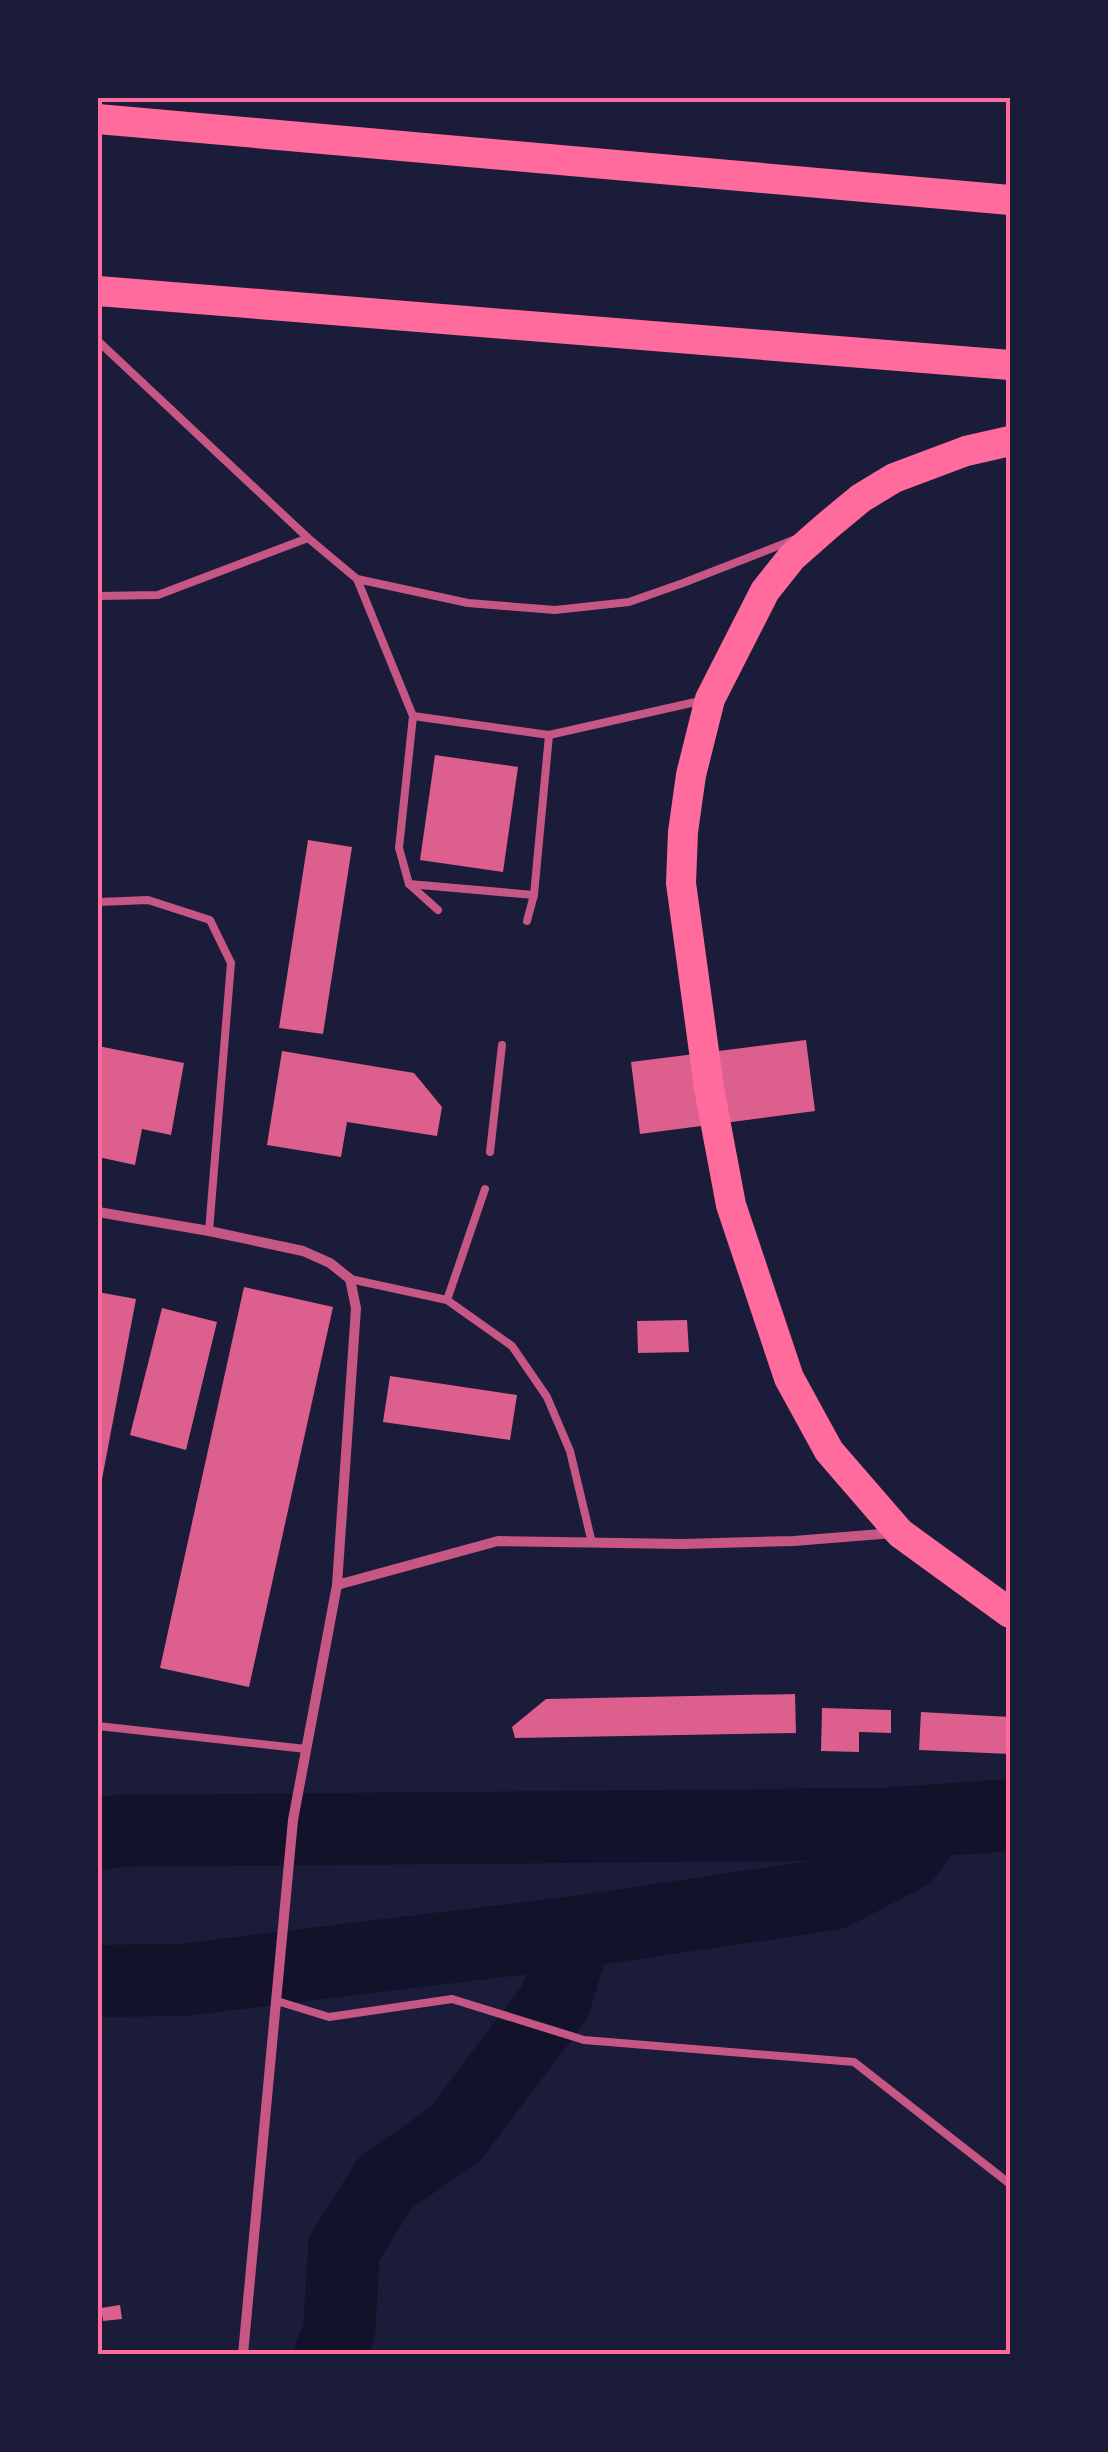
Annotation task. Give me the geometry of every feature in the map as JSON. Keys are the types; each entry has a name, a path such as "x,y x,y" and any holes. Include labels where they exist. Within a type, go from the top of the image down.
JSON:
{"highway":[{"path":"98,119 1010,200"},
{"path":"98,291 1010,365"},
{"path":"1010,442 966,451 894,478 826,526 792,556 765,591 710,699 690,776 681,883 709,1088 731,1205 789,1378 830,1451 900,1533 1010,1613"}],"street":[{"path":"98,1212 302,1252 330,1263 350,1279 356,1308 337,1585 292,1820 243,2354"},
{"path":"337,1585 498,1541 682,1544 900,1533"}],"lane":[{"path":"98,341 357,579 468,603 556,610 629,602 826,526"},
{"path":"98,596 158,595 308,538"},
{"path":"357,579 413,716 399,848 409,884 438,910"},
{"path":"413,716 549,734 710,699"},
{"path":"527,921 534,895 549,734"},
{"path":"409,884 534,895"},
{"path":"98,902 148,900 210,920 231,963 209,1231"},
{"path":"490,1152 502,1045"},
{"path":"447,1300 485,1189"},
{"path":"350,1279 447,1300 512,1346 547,1397 570,1451 592,1543"},
{"path":"98,1726 306,1750"},
{"path":"277,2001 328,2017 452,1999 584,2040 854,2062 1010,2184"}],"building":[{"path":"435,755 518,767 503,872 420,860"},
{"path":"308,840 352,847 323,1034 279,1028"},
{"path":"806,1040 815,1111 640,1134 631,1062"},
{"path":"98,1046 184,1063 171,1135 142,1129 135,1165 98,1157"},
{"path":"282,1051 414,1073 442,1107 437,1136 347,1122 341,1157 267,1145"},
{"path":"244,1287 333,1307 249,1687 160,1668"},
{"path":"98,1292 136,1299 99,1495 98,1495"},
{"path":"162,1308 217,1322 186,1450 130,1435"},
{"path":"687,1320 689,1352 638,1353 637,1321"},
{"path":"390,1376 517,1395 510,1440 383,1422"},
{"path":"795,1694 796,1733 515,1738 512,1727 546,1699"},
{"path":"822,1708 891,1710 891,1733 859,1732 859,1752 821,1751"},
{"path":"921,1712 1010,1717 1010,1754 919,1750"},
{"path":"120,2305 122,2319 103,2321 101,2308"}],"waterway":[{"path":"98,1834 884,1824 1010,1815"},
{"path":"98,1981 181,1980 576,1932 833,1894 907,1855 934,1820"},
{"path":"330,2354 339,2333 344,2249 385,2183 455,2134 555,2002 576,1932"}]}
